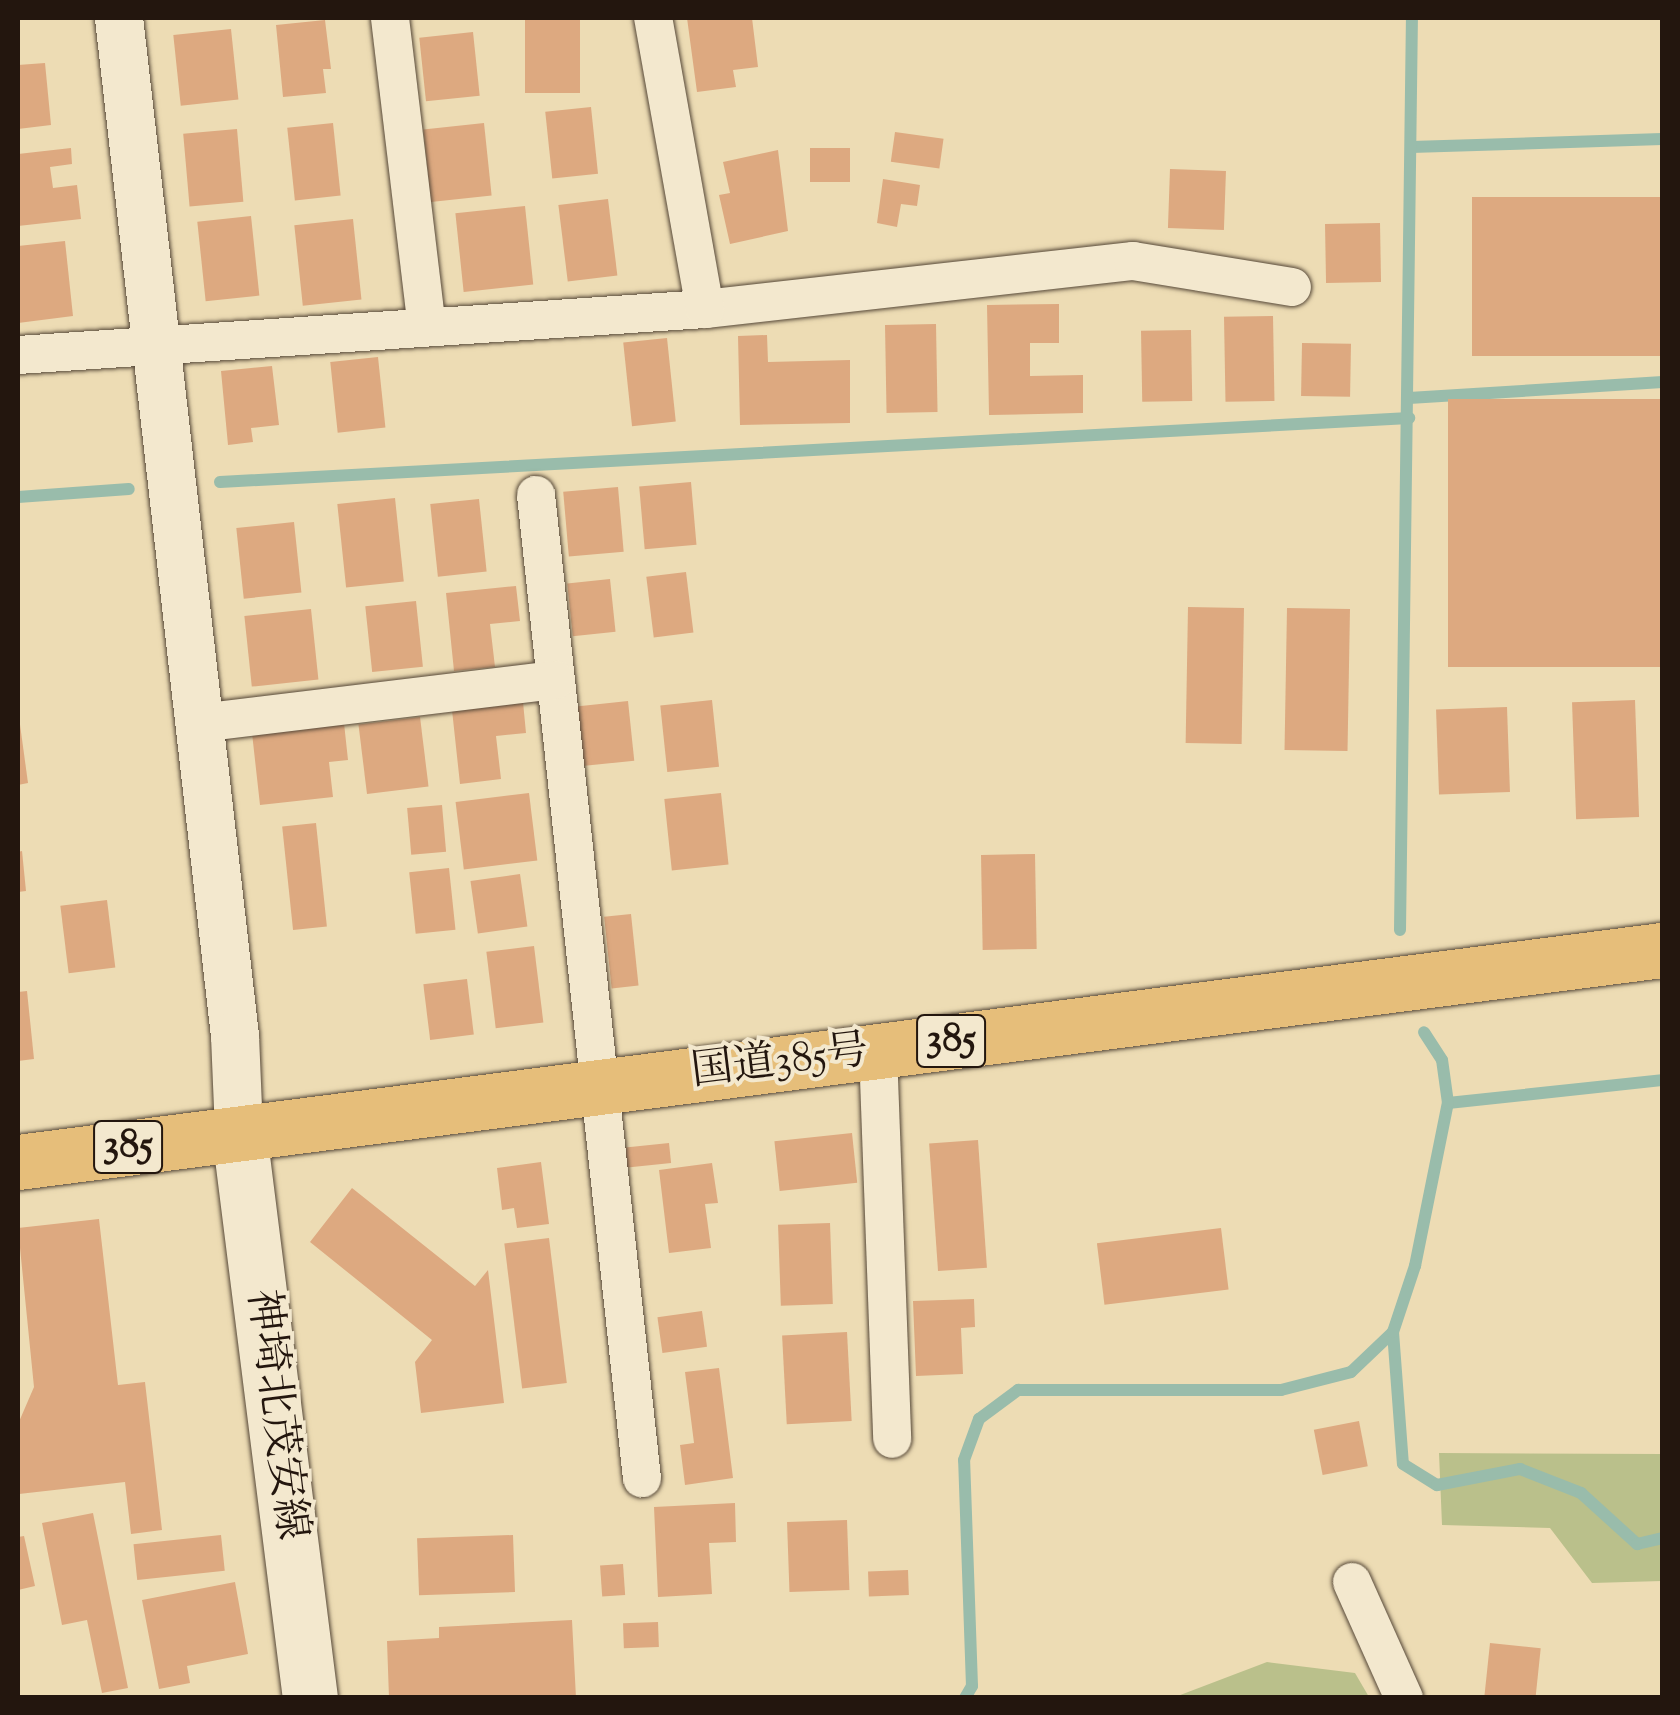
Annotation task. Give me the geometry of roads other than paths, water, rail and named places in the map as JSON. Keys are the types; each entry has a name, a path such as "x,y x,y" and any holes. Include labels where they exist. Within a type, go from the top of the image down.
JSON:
{"highway":[{"name":"国道385号","path":"18,1162 1662,950"}],"main road":[{"name":"神埼北茂安線","path":"240,1133 310,1698"}],"street":[{"path":"120,18 199,723 240,1133"},
{"path":"390,18 427,327"},
{"path":"653,18 705,309"},
{"path":"18,355 705,309 1133,261 1292,286"},
{"path":"536,495 642,1478"},
{"path":"199,723 556,680"},
{"path":"878,1050 892,1438"},
{"path":"1352,1582 1404,1698"}],"waterway":[{"path":"1400,930 1412,18"},
{"path":"1411,147 1662,139"},
{"path":"1409,398 1662,382"},
{"path":"220,482 1409,418"},
{"path":"18,497 129,489"},
{"path":"965,1698 972,1686 964,1460 979,1419 1018,1390 1281,1390 1351,1372 1393,1332 1415,1266 1448,1103 1442,1060 1424,1032"},
{"path":"1448,1103 1662,1080"},
{"path":"1393,1332 1403,1464 1437,1485 1520,1469 1581,1493 1637,1544 1662,1538"}]}
